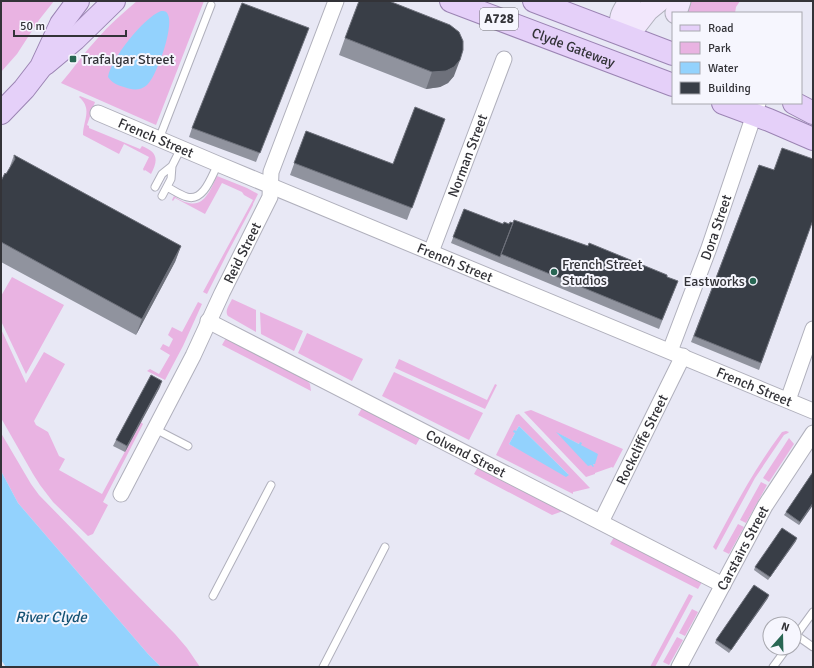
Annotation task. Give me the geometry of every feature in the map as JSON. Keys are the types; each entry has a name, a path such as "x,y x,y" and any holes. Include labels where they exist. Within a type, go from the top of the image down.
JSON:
{"main road":[{"path":"1,113 24,89 41,67 61,24 78,1"},
{"path":"41,67 75,39 114,1"},
{"name":"Clyde Gateway","path":"451,1 672,84"},
{"name":"Clyde Gateway","path":"534,1 672,54"},
{"path":"612,61 622,34 620,27 621,15 630,1"},
{"path":"622,34 634,28 648,10 659,1"},
{"path":"676,12 680,1"},
{"path":"728,104 756,109 789,128 813,139"},
{"path":"796,104 813,113"}],"street":[{"name":"Reid Street","path":"121,494 193,356 208,321 270,197 271,172 336,1"},
{"name":"Norman Street","path":"431,252 504,59"},
{"name":"Dora Street","path":"676,354 709,248 756,109"},
{"name":"French Street","path":"98,113 813,411"},
{"name":"Colvend Street","path":"208,321 723,585"},
{"path":"788,400 813,329"},
{"name":"Rockcliffe Street","path":"601,522 676,354"},
{"name":"Carstairs Street","path":"685,664 723,585 766,506 813,433"}],"lane":[{"path":"159,139 211,5"},
{"path":"162,196 171,179 172,166 181,148"},
{"path":"167,186 188,197 197,196 204,191 218,164"},
{"path":"155,187 162,174 172,166"},
{"path":"155,429 188,446"},
{"path":"213,596 271,485"},
{"path":"323,667 386,547"},
{"path":"802,627 813,612"},
{"path":"802,640 813,647"},
{"path":"773,667 781,656"}],"green space":[{"path":"1,1 54,1 39,20 17,54 1,72"},
{"path":"137,1 204,1 156,125 61,83 102,34 116,19"},
{"path":"691,1 740,1 736,7 735,12 688,12"},
{"path":"80,96 95,102 87,125 89,128 140,149 142,146 147,148 154,154 156,160 151,174 143,169 149,157 124,144 119,154 83,135 86,106 79,97"},
{"path":"217,176 258,194 207,294 203,292 253,200 244,195 242,192 222,183 205,214 175,198 173,201 172,200 174,196 187,203 199,202 207,196"},
{"path":"12,277 64,305 26,374 1,321 1,296"},
{"path":"232,299 256,310 256,332 228,316 227,310"},
{"path":"198,302 202,304 183,346 165,380 147,371 150,369 159,374 170,355 160,349 163,344 169,347 173,339 168,335 172,327 182,332"},
{"path":"260,312 303,331 294,351 261,334"},
{"path":"1,329 26,383 44,352 65,364 34,421 36,425 48,432 59,456 65,459 59,470 102,494 141,422 143,424 103,502 108,505 93,534 88,536 53,502 33,474 1,418"},
{"path":"307,333 363,359 352,381 298,353"},
{"path":"226,338 305,378 310,384 311,391 222,345"},
{"path":"399,359 487,400 495,384 497,385 485,409 395,368"},
{"path":"394,372 483,413 469,440 382,396"},
{"path":"362,408 420,438 416,445 358,415"},
{"path":"531,410 623,449 613,468 612,467 586,477 524,412","holes":["557,433 579,444 581,443 594,466 591,465"]},
{"path":"519,414 590,488 573,492 573,494 496,455 516,415","holes":["519,426 569,475 509,444 515,433 514,431 516,431"]},
{"path":"782,432 789,432 784,435 755,478 716,550 713,547 745,488"},
{"path":"1,433 39,495 175,634 200,667 161,667 148,654 18,503 1,471"},
{"path":"789,438 794,444 769,482 763,478"},
{"path":"478,467 563,511 552,515 474,474"},
{"path":"761,482 767,485 746,523 740,520"},
{"path":"738,524 744,527 729,554 723,551"},
{"path":"614,537 702,582 698,589 610,544"},
{"path":"689,594 693,596 655,667 650,667"},
{"path":"692,609 698,612 685,636 679,633"},
{"path":"677,637 683,640 669,665 663,662"}],"water":[{"path":"161,11 168,14 169,29 164,51 151,80 144,87 136,89 117,85 108,77 115,60 137,30 154,15"},
{"path":"519,426 569,475 566,477 509,444 515,433 513,432 514,430 516,431"},
{"path":"556,432 579,444 580,442 582,443 581,445 598,454 595,464 593,464 594,466 588,466"},
{"name":"River Clyde","path":"1,471 18,503 148,654 161,667 6,667 1,660"}],"building":[{"path":"359,1 389,1 450,25 459,32 463,41 463,50 460,60 454,67 446,71 432,72 345,38"},
{"path":"242,3 309,28 260,153 192,128"},
{"path":"415,107 445,119 412,208 294,163 306,131 393,164"},
{"name":"Eastworks","path":"782,148 813,159 813,220 761,363 694,336 759,165 774,170"},
{"path":"14,155 181,246 142,319 1,242 1,181 15,159"},
{"path":"464,209 503,224 504,222 509,224 510,222 513,223 500,257 453,237"},
{"path":"514,220 588,246 589,243 678,281 662,320 501,254"},
{"path":"151,375 162,381 127,446 116,440"},
{"path":"813,472 813,503 800,522 786,512"},
{"path":"782,528 797,538 770,577 755,567"},
{"path":"754,585 769,595 731,650 716,640"}],"place":[{"name":"Trafalgar Street","path":"73,59"},
{"name":"French Street Studios","path":"554,272"},
{"name":"Eastworks","path":"753,281"}]}
